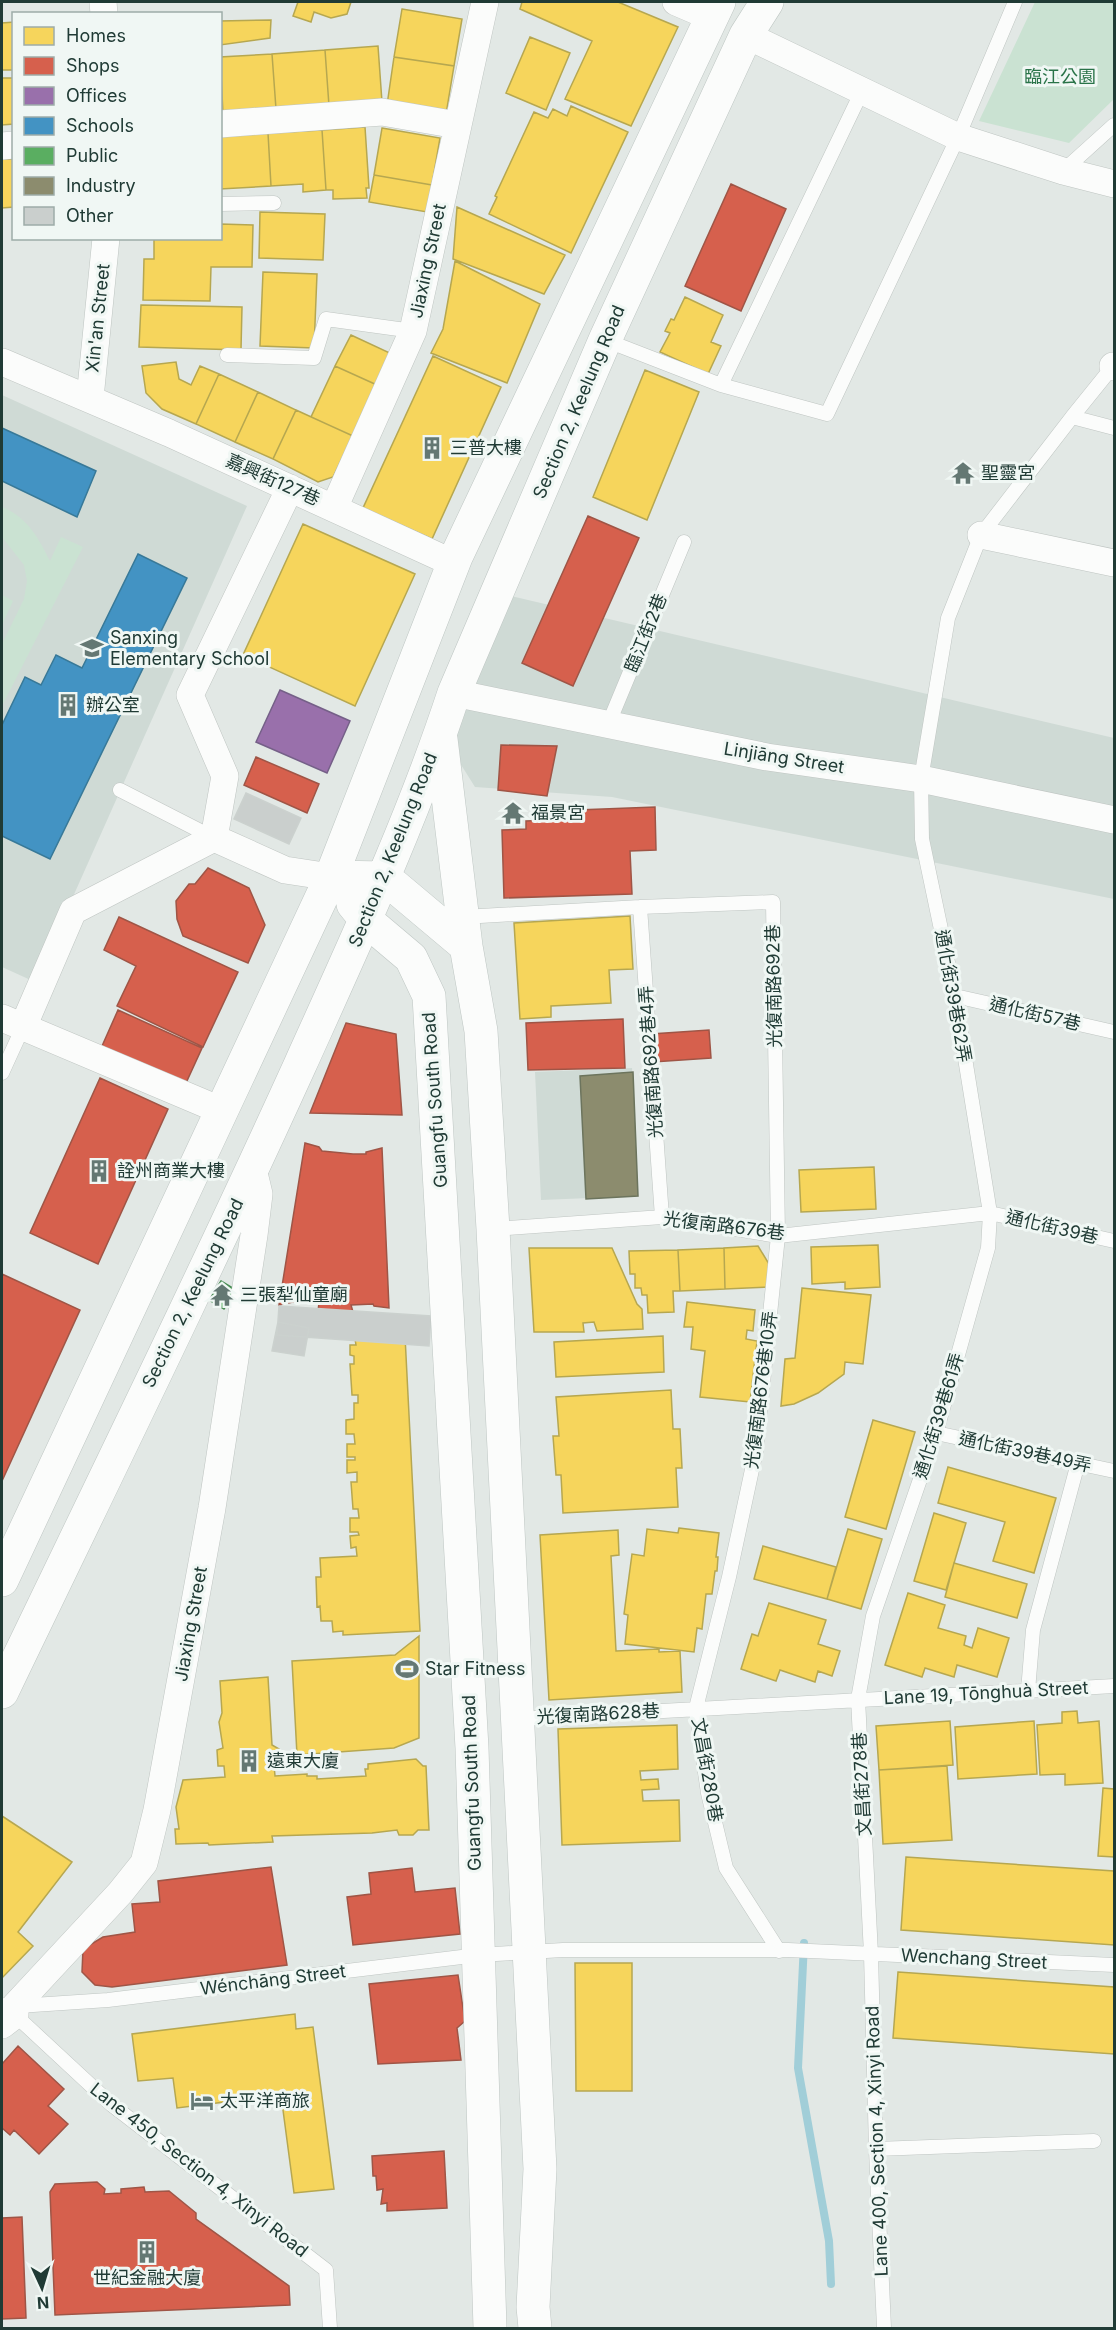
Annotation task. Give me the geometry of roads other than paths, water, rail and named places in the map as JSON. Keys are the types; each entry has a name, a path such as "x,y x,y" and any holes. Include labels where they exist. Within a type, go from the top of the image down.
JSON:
{"main road":[{"name":"Section 2, Keelung Road","path":"2,1692 253,1169 366,920 385,878 454,693 605,340 746,35 767,2"},
{"path":"2,1580 331,877 456,556 715,9"},
{"path":"440,734 465,932 481,1031 493,1229 540,2169 533,2307 535,2328"},
{"path":"331,877 385,878 465,932"},
{"name":"Guangfu South Road","path":"331,877 366,920 411,958 429,996 471,1736 490,2328"}],"street":[{"name":"Jiaxing Street","path":"334,508 413,331 485,2"},
{"path":"676,2 715,9"},
{"path":"746,35 958,137 1063,171 1114,184"},
{"path":"222,124 382,112 458,125"},
{"name":"Xin'an Street","path":"90,398 106,240"},
{"name":"嘉興街127巷","path":"2,362 90,398 442,558 456,556"},
{"path":"220,1110 12,1023 73,911 214,838 225,776 190,695 290,488"},
{"path":"981,535 1114,563"},
{"name":"Linjiāng Street","path":"454,693 767,757 921,779 1114,820"},
{"path":"214,838 285,870 331,877"},
{"name":"Jiaxing Street","path":"8,2013 120,1893 144,1863 157,1810 212,1508 259,1194 253,1169"}],"lane":[{"path":"605,340 721,384 827,414 958,137 1015,2"},
{"path":"721,384 862,91"},
{"path":"1063,171 1114,124"},
{"path":"222,204 274,203"},
{"path":"227,355 314,358 326,319 413,331"},
{"name":"通化街39巷62弄","path":"990,1213 955,996 922,839 921,779 948,618 981,535 1114,366"},
{"path":"1072,417 1114,428"},
{"name":"臨江街2巷","path":"608,725 684,542"},
{"path":"120,790 214,838"},
{"name":"光復南路692巷","path":"465,932 640,907 773,903 778,1236"},
{"name":"光復南路692巷4弄","path":"640,907 662,1217"},
{"name":"通化街57巷","path":"955,996 1114,1032"},
{"path":"2,1073 12,1023"},
{"name":"光復南路676巷","path":"493,1229 662,1217 778,1236 990,1213"},
{"name":"通化街39巷","path":"990,1213 1114,1241"},
{"name":"通化街39巷61弄","path":"873,1616 936,1433 988,1248 990,1213"},
{"name":"光復南路676巷10弄","path":"729,1577 756,1451 778,1236"},
{"name":"通化街39巷49弄","path":"936,1433 1114,1471"},
{"path":"1028,1690 1033,1630 1078,1463"},
{"name":"文昌街280巷","path":"729,1577 696,1708 708,1793 726,1868 783,1951"},
{"name":"文昌街278巷","path":"871,1954 858,1699 873,1616"},
{"name":"Lane 19, Tōnghuà Street","path":"858,1699 1114,1686"},
{"name":"光復南路628巷","path":"518,1719 858,1699"},
{"path":"529,1953 563,1950 783,1951"},
{"name":"Wenchang Street","path":"783,1951 1114,1965"},
{"name":"Wénchāng Street","path":"8,2013 478,1955 529,1953"},
{"name":"Lane 400, Section 4, Xinyi Road","path":"871,1954 884,2328"},
{"name":"Lane 450, Section 4, Xinyi Road","path":"8,2013 112,2105 326,2270 330,2328"},
{"path":"876,2149 1094,2141"}],"waterway":[{"path":"804,1943 798,2068 829,2241 831,2284"}],"place":[{"name":"三普大樓","path":"432,448"},
{"name":"聖靈宮","path":"963,473"},
{"name":"Sanxing Elementary School","path":"92,648"},
{"name":"辦公室","path":"68,705"},
{"name":"福景宮","path":"513,813"},
{"name":"詮州商業大樓","path":"99,1171"},
{"name":"三張犁仙童廟","path":"222,1295"},
{"name":"Star Fitness","path":"407,1669"},
{"name":"遠東大廈","path":"249,1761"},
{"name":"太平洋商旅","path":"202,2101"},
{"name":"世紀金融大廈","path":"147,2252"}],"park label":[{"name":"臨江公園","path":"1060,77"}]}
